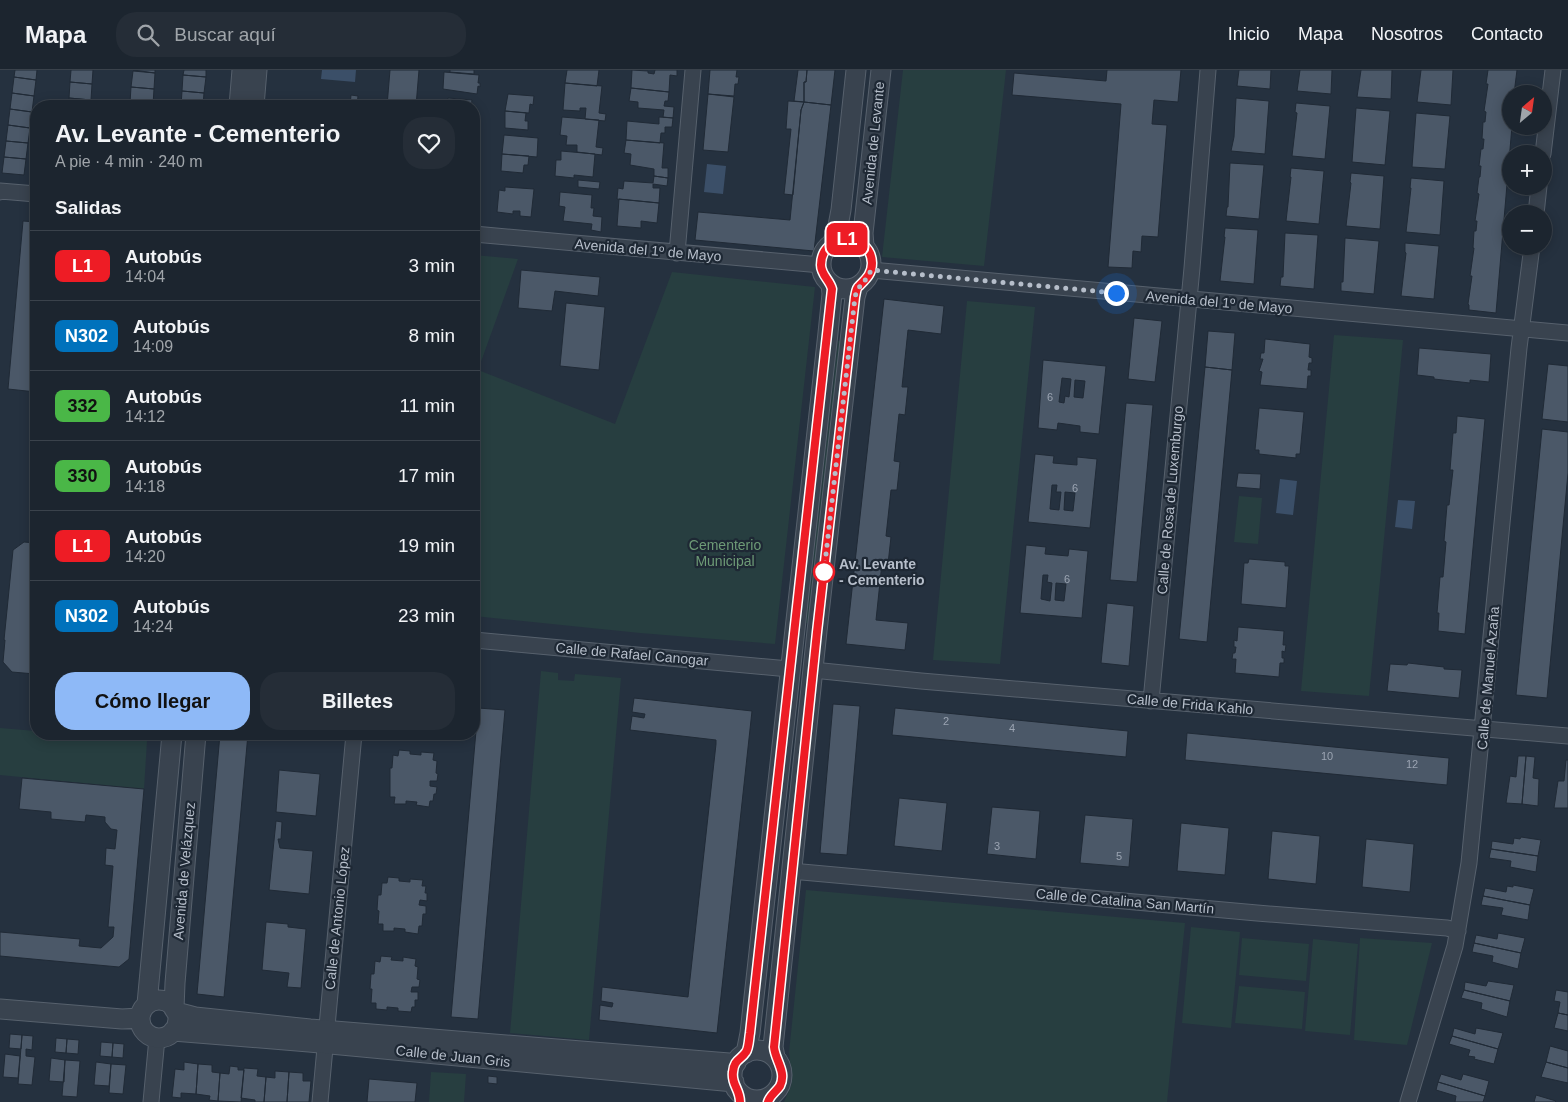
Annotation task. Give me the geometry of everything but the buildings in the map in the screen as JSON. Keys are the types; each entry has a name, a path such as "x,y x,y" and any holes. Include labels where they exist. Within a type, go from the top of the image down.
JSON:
{"street":[{"path":"240,100 242,70"},
{"path":"254,100 257,70"},
{"path":"677,252 693,70"},
{"name":"Avenida de Levante","path":"832,244 837,231 841,210 856,70"},
{"name":"Avenida de Levante","path":"864,246 863,233 881,70"},
{"name":"Calle de Rosa de Luxemburgo","path":"1151,701 1189,299 1208,70"},
{"path":"1544,145 1553,70"},
{"path":"0,191 30,194"},
{"name":"Avenida del 1º de Mayo","path":"480,235 821,265"},
{"path":"840,240 857,241 864,246 871,258 871,270 866,281 858,286 844,289 831,284 824,275 821,265 824,253 832,244 840,240"},
{"name":"Calle de Manuel Azaña","path":"1408,1102 1458,931 1470,863 1531,255"},
{"name":"Avenida del 1º de Mayo","path":"871,270 1568,333"},
{"path":"831,284 832,294 828,333 789,669 750,1033 741,1058 732,1075 738,1092 754,1099 769,1099 779,1087 781,1081 781,1068 775,1057 774,1047 791,871 855,297 858,286"},
{"name":"Calle de Rafael Canogar","path":"480,641 789,669"},
{"name":"Calle de Frida Kahlo","path":"813,670 1568,736"},
{"name":"Avenida de Velázquez","path":"143,1011 171,740"},
{"name":"Avenida de Velázquez","path":"170,1022 195,740"},
{"name":"Calle de Antonio López","path":"320,1102 353,740"},
{"name":"Calle de Catalina San Martín","path":"791,871 1446,928 1458,931"},
{"name":"Calle de Juan Gris","path":"143,1011 160,1000 170,1004 170,1022 194,1031 326,1037 729,1064 741,1058"},
{"path":"0,1010 122,1019 143,1011"},
{"path":"143,1011 140,1024 147,1034 170,1022"},
{"path":"152,1102 170,1022"},
{"name":"Calle de Juan Gris","path":"326,1037 738,1092"},
{"path":"741,1058 756,1050 766,1051 775,1057"}],"green space":[{"path":"903,70 1006,70 984,266 882,257"},
{"path":"480,256 518,259 480,364"},
{"name":"Cementerio Municipal","path":"672,272 815,287 775,644 640,633 480,617 480,371 615,424"},
{"path":"967,301 1035,307 1000,664 933,660"},
{"path":"1334,335 1403,340 1369,696 1301,691"},
{"path":"838,341 842,341 809,623 806,623"},
{"path":"1239,496 1262,498 1258,544 1234,542"},
{"path":"541,671 558,673 558,680 574,681 575,674 621,678 589,1040 510,1033"},
{"path":"0,728 30,730 30,740 147,741 144,789 0,775"},
{"path":"806,890 1185,923 1167,1102 784,1102 792,1081 789,1052"},
{"path":"1191,927 1240,932 1231,1028 1182,1023"},
{"path":"1242,938 1309,944 1306,981 1239,975"},
{"path":"1360,938 1432,943 1407,1045 1354,1040"},
{"path":"1313,939 1358,944 1350,1035 1305,1031"},
{"path":"1239,986 1305,992 1302,1029 1235,1023"},
{"path":"431,1072 466,1074 464,1102 429,1102"}],"water":[{"path":"322,70 356,70 355,82 321,79"},
{"path":"707,164 726,166 723,194 704,192"},
{"path":"1280,479 1297,481 1293,515 1276,513"},
{"path":"1398,500 1415,501 1412,529 1395,527"}],"bus line":[{"name":"L1","path":"740,1102 740,1092 733,1081 732,1075 736,1062 746,1053 750,1033 832,294 831,284 824,275 821,265 827,248 840,240 848,239 857,241 864,246 871,258 872,264 869,276 866,281 858,286 855,297 791,871 774,1047 775,1057 779,1062 782,1075 779,1087 770,1096 768,1102"}],"place":[{"name":"Av. Levante - Cementerio","path":"824,572"}],"route":[{"path":"824,572 855,297 858,286 866,281 871,270 1116,293"}]}
